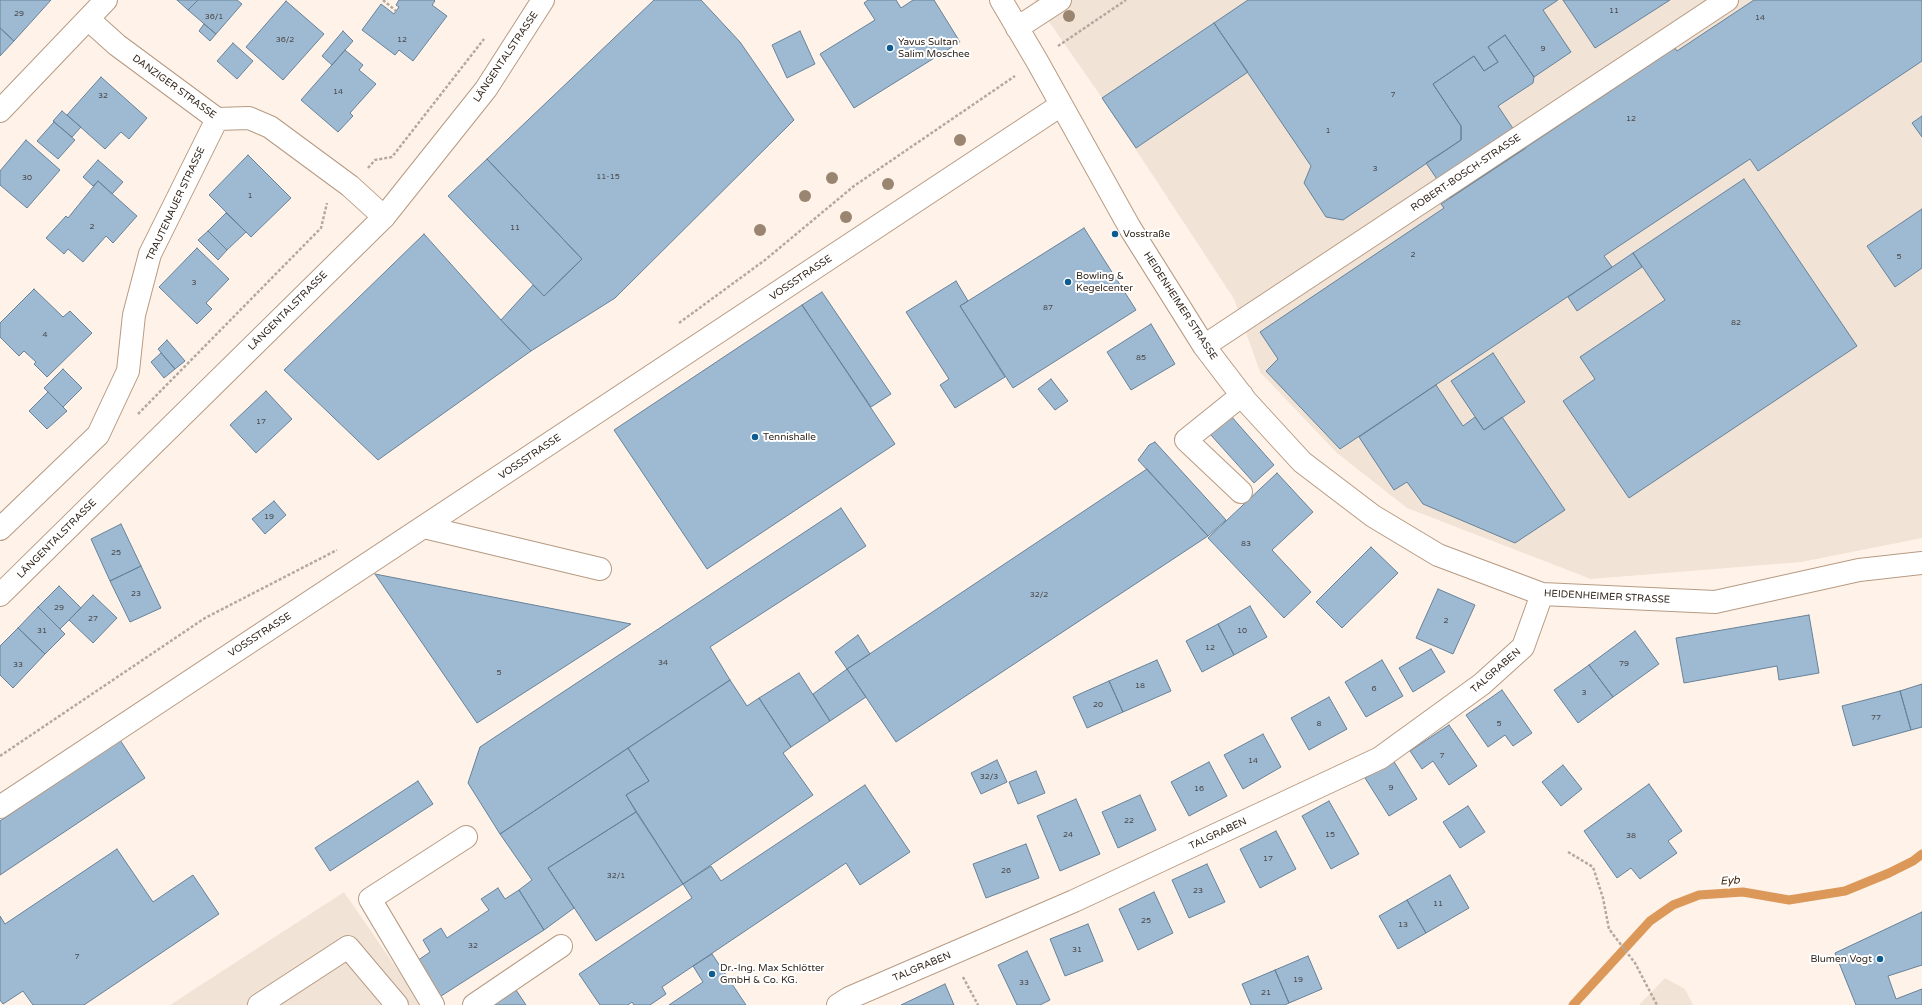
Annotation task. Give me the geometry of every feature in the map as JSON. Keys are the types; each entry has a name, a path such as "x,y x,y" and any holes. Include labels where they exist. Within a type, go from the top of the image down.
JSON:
{"street":[{"path":"0,110 106,0"},
{"name":"LÄNGENTALSTRASSE","path":"0,595 384,217 486,89 543,0"},
{"name":"HEIDENHEIMER STRASSE","path":"1001,0 1037,61 1130,228 1204,346 1242,395 1302,462 1373,516 1438,555 1542,594 1715,602 1859,570 1922,563"},
{"path":"1017,28 1060,0"},
{"name":"ROBERT-BOSCH-STRASSE","path":"1204,346 1727,0"},
{"name":"DANZIGER STRASSE","path":"88,20 117,45 217,119 248,118 270,127 350,186 384,217"},
{"name":"VOSSSTRASSE","path":"0,807 1061,105"},
{"name":"TRAUTENAUER STRASSE","path":"0,529 98,435 128,371 134,315 150,254 217,119"},
{"path":"1241,492 1186,440 1242,395"},
{"path":"424,527 600,569"},
{"name":"TALGRABEN","path":"838,1005 849,998 1074,901 1380,758 1482,684 1523,647 1542,594"},
{"path":"433,1005 370,899 466,837"},
{"path":"474,1005 561,946"},
{"path":"260,1005 348,947 397,1005"}],"path":[{"path":"383,0 396,11"},
{"path":"673,328 765,260 854,186 1126,0"},
{"path":"134,418 320,228 329,198 350,186 375,160 392,157 485,38"},
{"path":"0,756 206,618 339,549"},
{"path":"1568,852 1594,867 1610,929 1635,963 1657,1005"},
{"path":"952,954 978,1005"}],"shaded area":[{"path":"1034,0 1922,0 1922,538 1801,562 1591,579 1407,508 1337,453 1260,372 1234,299 1102,98"},
{"path":"344,892 422,1005 170,1005"},
{"path":"1665,978 1685,989 1693,1005 1639,1005"}],"building":[{"path":"0,0 51,0 14,41 0,28"},
{"path":"177,0 198,0 188,10"},
{"path":"198,0 237,0 242,4 216,34 188,10"},
{"path":"399,0 434,0 435,1 432,5 447,16 413,61 399,50 395,55 362,30 381,4 394,14 399,7 396,5"},
{"path":"654,0 701,0 740,42 794,120 615,298 531,351 501,320 533,285 544,296 582,259 487,159"},
{"name":"Yavus Sultan Salim Moschee","path":"868,0 896,0 901,8 913,0 934,0 960,42 854,108 820,54 875,20 864,3"},
{"path":"1248,0 1558,0 1543,10 1571,52 1534,77 1505,35 1488,47 1498,62 1484,71 1474,56 1433,84 1461,126 1461,140 1343,220 1326,217 1304,183 1311,166 1214,23"},
{"path":"1563,0 1670,0 1595,48"},
{"path":"1754,0 1922,0 1922,61 1758,171 1750,159 1604,256 1612,267 1340,449 1266,371 1278,359 1260,332 1444,208 1441,204 1675,48 1677,51"},
{"path":"286,1 324,34 283,80 246,47"},
{"path":"1214,23 1248,72 1136,148 1102,98"},
{"path":"204,24 216,34 210,41 199,31"},
{"path":"0,28 14,41 0,56"},
{"path":"343,31 353,41 332,65 322,56"},
{"path":"800,31 815,64 787,78 772,45"},
{"path":"1505,35 1534,77 1533,83 1498,106 1526,148 1450,198 1426,163 1461,140 1461,126 1433,84 1474,56 1484,71 1498,62 1488,47"},
{"path":"233,43 253,61 237,79 217,61"},
{"path":"345,50 363,65 359,70 376,84 350,113 353,116 338,132 301,100"},
{"path":"101,77 147,118 129,139 121,132 105,149 67,115"},
{"path":"62,111 81,127 72,137 53,121"},
{"path":"1922,116 1922,137 1912,123"},
{"path":"54,122 75,140 58,159 37,141"},
{"path":"26,140 60,170 27,208 0,185 0,171"},
{"path":"248,155 291,198 251,237 209,195"},
{"path":"487,159 582,259 544,296 448,196"},
{"path":"98,160 123,182 112,194 98,181 93,186 83,177"},
{"path":"1744,179 1857,346 1629,498 1563,401 1595,379 1580,357 1665,300 1633,253"},
{"path":"98,181 137,216 113,243 106,236 83,262 68,249 64,254 46,238 66,216 68,218"},
{"path":"1922,209 1922,268 1895,287 1867,246"},
{"path":"226,213 246,232 227,250 208,231"},
{"path":"1084,228 1136,310 1013,388 960,306"},
{"path":"208,231 227,250 218,260 198,240"},
{"path":"424,234 501,320 531,351 378,460 284,370"},
{"path":"197,248 229,279 206,303 212,309 197,324 159,287"},
{"path":"1633,253 1642,267 1577,311 1568,297"},
{"path":"956,281 968,301 960,306 1005,377 955,408 940,385 949,379 906,312"},
{"path":"34,289 63,317 70,311 92,333 47,377 34,364 36,362 24,351 19,356 0,337 0,323"},
{"path":"822,292 891,394 871,407 802,305"},
{"name":"Tennishalle","path":"802,305 895,444 707,569 614,430"},
{"path":"1151,324 1175,364 1131,390 1107,352"},
{"path":"167,340 185,361 175,369 158,349"},
{"path":"161,353 175,369 164,378 151,362"},
{"path":"1493,353 1525,402 1484,430 1451,381"},
{"path":"63,369 82,388 63,407 44,388"},
{"path":"1051,379 1068,401 1055,410 1038,389"},
{"path":"1436,385 1463,426 1475,417 1484,430 1502,417 1565,510 1515,543 1423,504 1407,482 1394,490 1359,437"},
{"path":"266,391 292,419 256,453 230,425"},
{"path":"48,392 67,411 47,429 29,411"},
{"path":"1231,416 1274,465 1254,483 1210,434"},
{"path":"1155,442 1226,520 1208,536 1138,460 1149,445"},
{"path":"1147,469 1208,536 896,742 847,669"},
{"path":"1277,473 1313,512 1272,550 1311,592 1284,618 1208,538"},
{"path":"274,501 286,515 265,534 252,519"},
{"path":"841,508 866,546 710,647 730,680 500,834 468,783 480,747"},
{"path":"121,524 141,566 110,581 91,539"},
{"path":"1371,547 1398,573 1342,628 1316,602"},
{"path":"141,566 161,608 130,622 110,581"},
{"path":"375,574 631,624 477,723"},
{"path":"59,586 81,608 60,629 38,607"},
{"path":"1438,589 1475,605 1453,654 1416,638"},
{"path":"93,595 117,618 93,643 69,620"},
{"path":"1250,606 1267,637 1234,655 1218,624"},
{"path":"38,607 65,634 45,654 18,628"},
{"path":"1809,615 1819,673 1779,680 1777,666 1684,683 1676,638"},
{"path":"1218,624 1234,655 1202,672 1186,641"},
{"path":"18,628 45,654 13,688 0,675 0,646"},
{"path":"1635,631 1659,664 1613,697 1589,665"},
{"path":"858,635 870,654 847,669 835,652"},
{"path":"1431,649 1445,672 1413,692 1399,668"},
{"path":"1157,660 1171,691 1123,712 1109,681"},
{"path":"1382,660 1403,696 1366,717 1345,682"},
{"path":"1589,665 1613,697 1578,723 1554,690"},
{"path":"847,669 866,697 830,721 813,694"},
{"path":"799,673 830,721 791,747 759,698"},
{"path":"730,680 747,706 759,698 791,747 783,753 813,795 683,884 626,795 649,781 628,748"},
{"path":"1109,681 1123,712 1087,728 1073,697"},
{"path":"1922,684 1922,727 1911,730 1900,691"},
{"path":"1502,690 1532,733 1513,746 1505,735 1488,747 1466,715"},
{"path":"1900,691 1911,730 1853,746 1842,706"},
{"path":"1329,697 1347,729 1309,750 1291,718"},
{"path":"1449,725 1477,766 1449,785 1433,761 1422,769 1410,751"},
{"path":"1263,734 1281,767 1243,789 1224,755"},
{"path":"120,740 145,778 0,875 0,821"},
{"path":"628,748 649,781 626,795 636,812 548,868 574,908 544,930 519,890 532,880 500,834"},
{"path":"997,760 1007,782 981,794 971,773"},
{"path":"1393,760 1417,799 1389,816 1365,778"},
{"path":"1209,762 1227,796 1189,816 1171,782"},
{"path":"1563,765 1582,789 1561,806 1542,782"},
{"path":"1036,771 1045,793 1018,804 1009,782"},
{"path":"418,781 433,804 330,871 315,848"},
{"path":"1649,784 1682,831 1668,841 1677,853 1640,879 1631,868 1617,878 1584,831"},
{"path":"865,785 910,852 860,885 846,863 662,987 666,994 650,1005 634,1005 632,1002 628,1005 600,1005 579,974 692,898 683,884 711,866 721,881"},
{"path":"1140,795 1156,830 1118,848 1102,812"},
{"path":"1076,799 1100,854 1060,871 1037,816"},
{"path":"1329,801 1359,854 1331,869 1302,816"},
{"path":"1468,806 1485,832 1460,848 1443,822"},
{"path":"636,812 683,884 596,941 548,868"},
{"path":"1276,831 1296,869 1260,888 1240,849"},
{"path":"1026,844 1039,878 986,898 973,864"},
{"path":"117,849 153,902 193,875 219,914 84,1005 33,1005 23,991 3,1004 0,1000 0,916 5,924"},
{"path":"1207,864 1225,902 1189,918 1172,880"},
{"path":"1450,875 1469,908 1426,933 1407,900"},
{"path":"498,888 505,899 519,890 544,930 438,998 414,963 430,952 423,940 441,928 447,938 489,910 481,899"},
{"path":"1154,892 1173,933 1138,950 1119,909"},
{"path":"1407,900 1426,933 1398,949 1379,916"},
{"name":"Blumen Vogt","path":"1922,912 1922,965 1888,976 1896,999 1922,989 1922,1005 1856,1005 1835,953"},
{"path":"1088,924 1103,961 1065,976 1050,939"},
{"path":"1027,951 1050,1000 1040,1005 1017,1005 998,965"},
{"name":"Dr.-Ing. Max Schlötter GmbH & Co. KG.","path":"712,954 746,1005 669,1005 703,982 693,966"},
{"path":"1308,956 1322,989 1289,1003 1275,970"},
{"path":"1275,970 1289,1003 1285,1005 1251,1005 1242,984"},
{"path":"945,984 954,1005 901,1005"},
{"path":"514,987 526,1005 487,1005"}],"waterway":[{"name":"Eyb","path":"1573,1005 1650,921 1673,905 1699,895 1743,892 1789,900 1845,891 1889,873 1913,861 1922,854"}],"place":[{"name":"Yavus Sultan Salim Moschee","path":"890,48"},
{"name":"Vosstraße","path":"1115,234"},
{"name":"Bowling & Kegelcenter","path":"1068,282"},
{"name":"Tennishalle","path":"755,437"},
{"name":"Blumen Vogt","path":"1880,959"},
{"name":"Dr.-Ing. Max Schlötter GmbH & Co. KG.","path":"712,974"}]}
